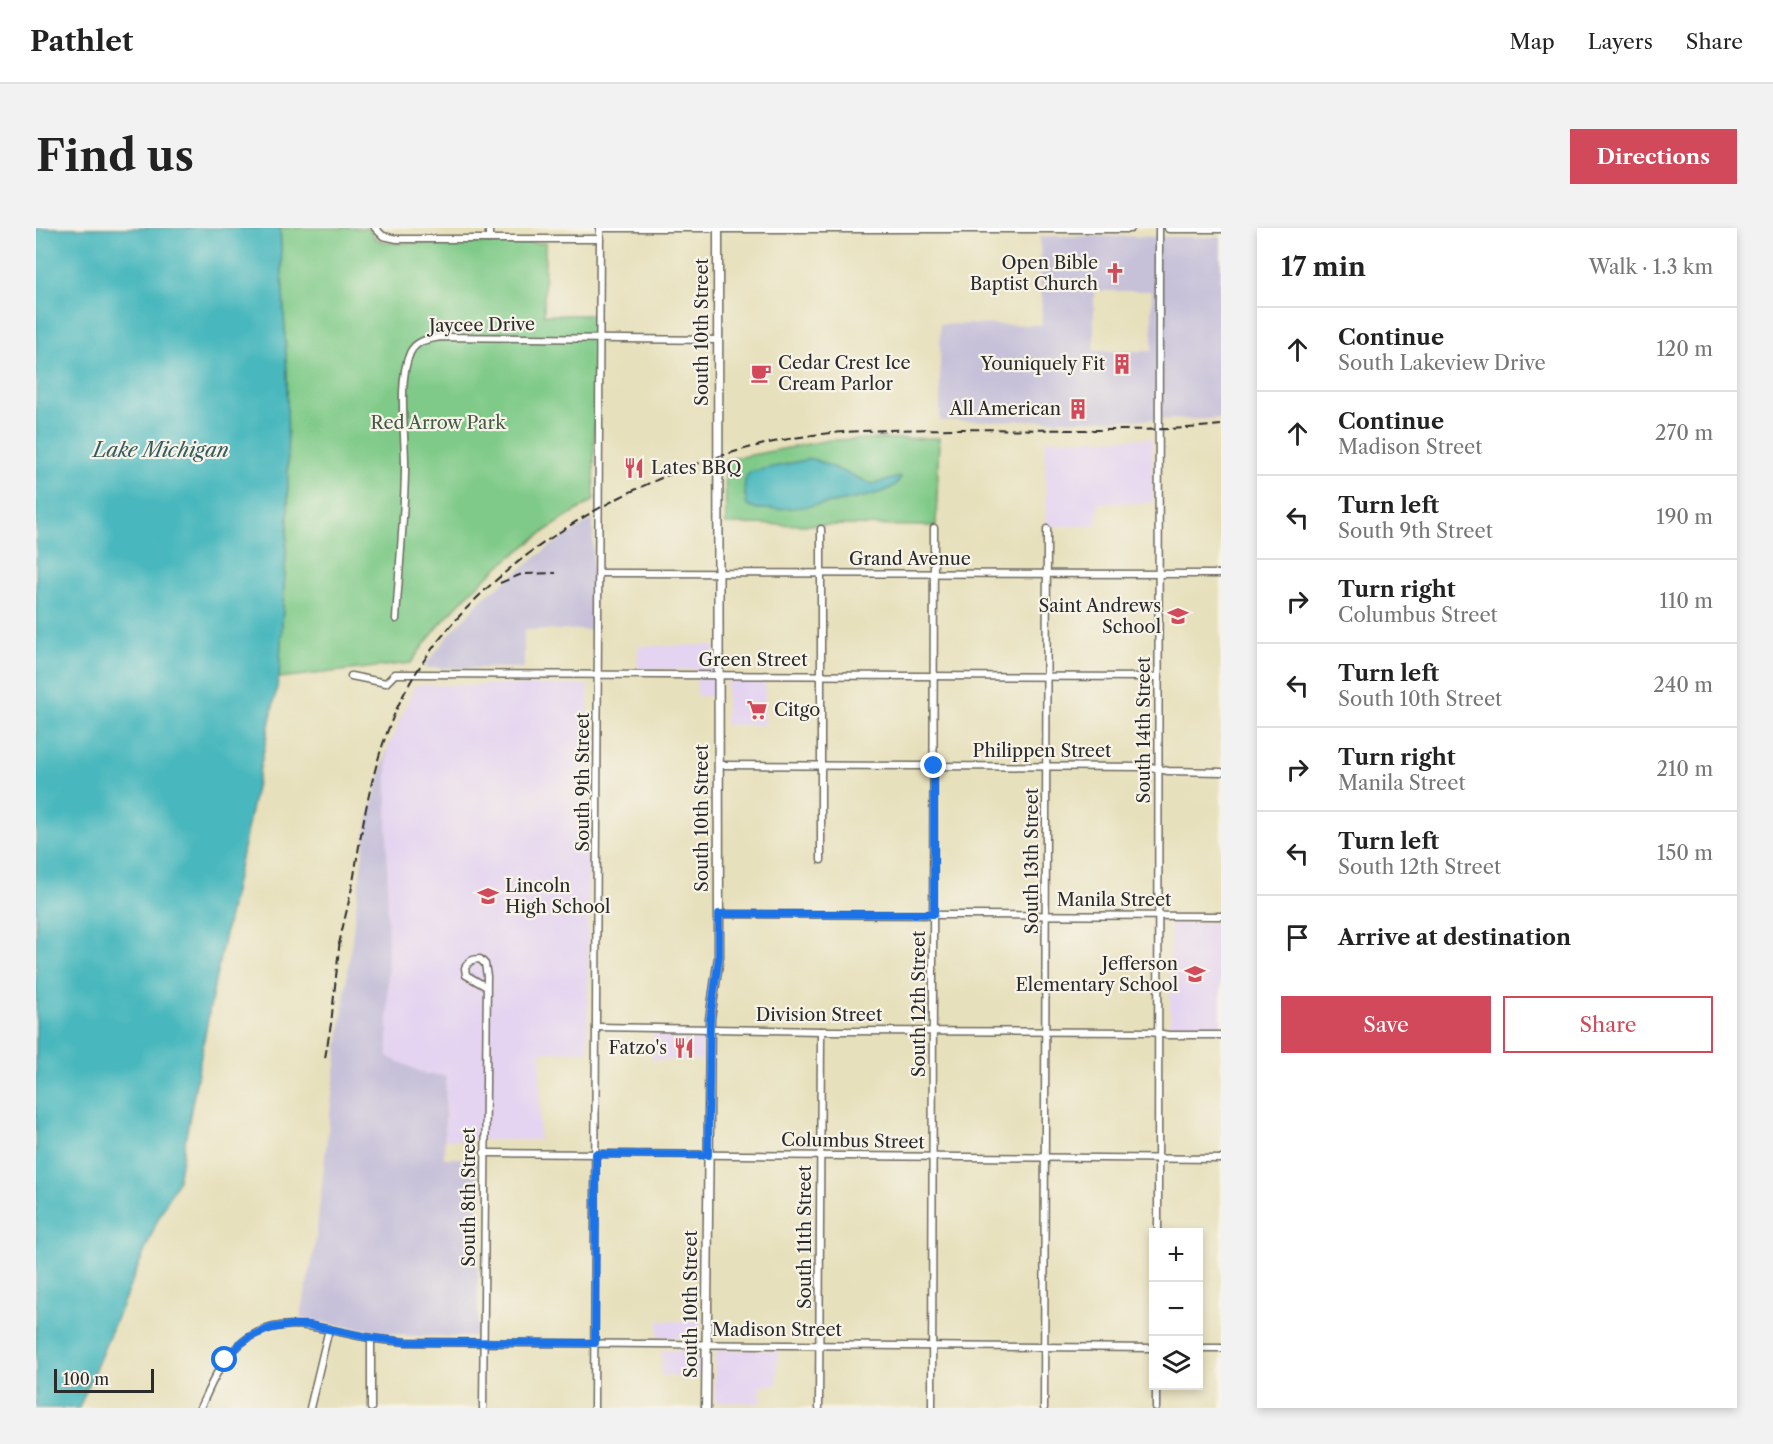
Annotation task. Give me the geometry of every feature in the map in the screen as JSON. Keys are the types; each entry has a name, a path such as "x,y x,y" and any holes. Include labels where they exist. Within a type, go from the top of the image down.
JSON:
{"street":[{"path":"489,228 489,239"},
{"path":"600,228 1130,228"},
{"name":"South 9th Street","path":"594,1408 600,228"},
{"name":"South 10th Street","path":"706,1408 710,1029 719,957 718,228"},
{"name":"South 14th Street","path":"1158,1228 1159,228"},
{"path":"1169,228 1221,228"},
{"path":"377,229 383,236 397,239 600,239"},
{"name":"Jaycee Drive","path":"396,619 405,472 404,388 406,363 411,350 422,341 441,337 718,340"},
{"name":"South 12th Street","path":"932,1408 934,528"},
{"path":"821,529 821,860"},
{"name":"South 13th Street","path":"1044,1408 1047,529"},
{"name":"Grand Avenue","path":"599,573 1221,574"},
{"name":"Green Street","path":"351,676 386,683 395,674 1159,677"},
{"name":"Philippen Street","path":"719,765 1151,767 1168,771 1221,772"},
{"name":"Manila Street","path":"719,914 1221,916"},
{"name":"South 8th Street","path":"483,1408 485,986 487,976 485,963 480,959 468,962 465,968 466,975 485,986"},
{"name":"Division Street","path":"597,1027 1221,1035"},
{"name":"South 11th Street","path":"819,1408 821,1031"},
{"name":"Columbus Street","path":"484,1153 1221,1159"},
{"name":"Madison Street","path":"200,1408 225,1360 248,1338 271,1328 287,1325 306,1324 371,1338 407,1342 1149,1348"},
{"path":"310,1408 329,1329"},
{"path":"370,1408 371,1338"},
{"path":"1203,1348 1221,1348"},
{"path":"1156,1390 1156,1408"}],"shaded area":[{"path":"1040,236 1221,237 1221,419 940,421 940,324 1042,325","holes":["1094,291 1152,291 1152,351 1094,351"]},
{"path":"1152,438 1153,503 1098,503 1097,526 1046,526 1045,440"},
{"path":"593,519 593,630 524,630 524,668 423,668 481,600 552,545"},
{"path":"714,645 714,696 697,696 696,669 638,669 638,646"},
{"path":"765,680 765,725 725,725 727,681"},
{"name":"Lincoln High School","path":"415,685 588,685 588,1051 541,1052 539,1140 445,1140 446,1076 426,1074 388,1057 387,750"},
{"path":"387,750 388,1057 426,1074 446,1076 444,1158 474,1156 478,1160 478,1333 472,1337 407,1336 300,1319 315,1246 366,829"},
{"name":"Jefferson Elementary School","path":"1170,923 1221,923 1221,1026 1170,1025"},
{"path":"653,1031 702,1032 703,1060 652,1060"},
{"path":"658,1321 701,1321 701,1332 694,1338 658,1337"},
{"path":"662,1350 697,1351 700,1354 699,1376 661,1376"},
{"path":"719,1350 778,1350 777,1385 761,1386 761,1403 715,1402 715,1355"}],"green space":[{"name":"Red Arrow Park","path":"280,228 368,228 376,239 388,243 545,243 544,315 595,315 594,500 567,516 493,571 449,614 411,663 279,678 288,517 287,376"},
{"path":"939,438 936,526 726,524 725,460 829,440"}],"water":[{"name":"Lake Michigan","path":"36,228 280,228 287,376 288,517 279,678 213,991 178,1180 158,1219 79,1408 36,1408"},
{"path":"810,459 872,484 901,478 885,491 851,499 791,508 757,509 747,506 745,479 750,472"}],"railway":[{"path":"339,945 375,770 398,706 431,651 475,600 527,555 587,515 650,483 716,458 782,440 876,430 1140,430 1221,425"},
{"path":"500,583 522,574 556,573"},
{"path":"325,1058 340,939"}],"place":[{"name":"Open Bible Baptist Church","path":"1115,273"},
{"name":"Youniquely Fit","path":"1122,364"},
{"name":"Cedar Crest Ice Cream Parlor","path":"761,373"},
{"name":"All American","path":"1078,409"},
{"name":"Lates BBQ","path":"634,468"},
{"name":"Saint Andrews School","path":"1178,616"},
{"name":"Citgo","path":"757,710"},
{"name":"Lincoln High School","path":"488,896"},
{"name":"Jefferson Elementary School","path":"1195,974"},
{"name":"Fatzo's","path":"684,1048"}],"route":[{"path":"225,1360 251,1336 279,1326 303,1324 371,1338 407,1342 595,1343 596,1154 708,1155 710,1019 719,957 719,914 934,914 934,766"}]}
